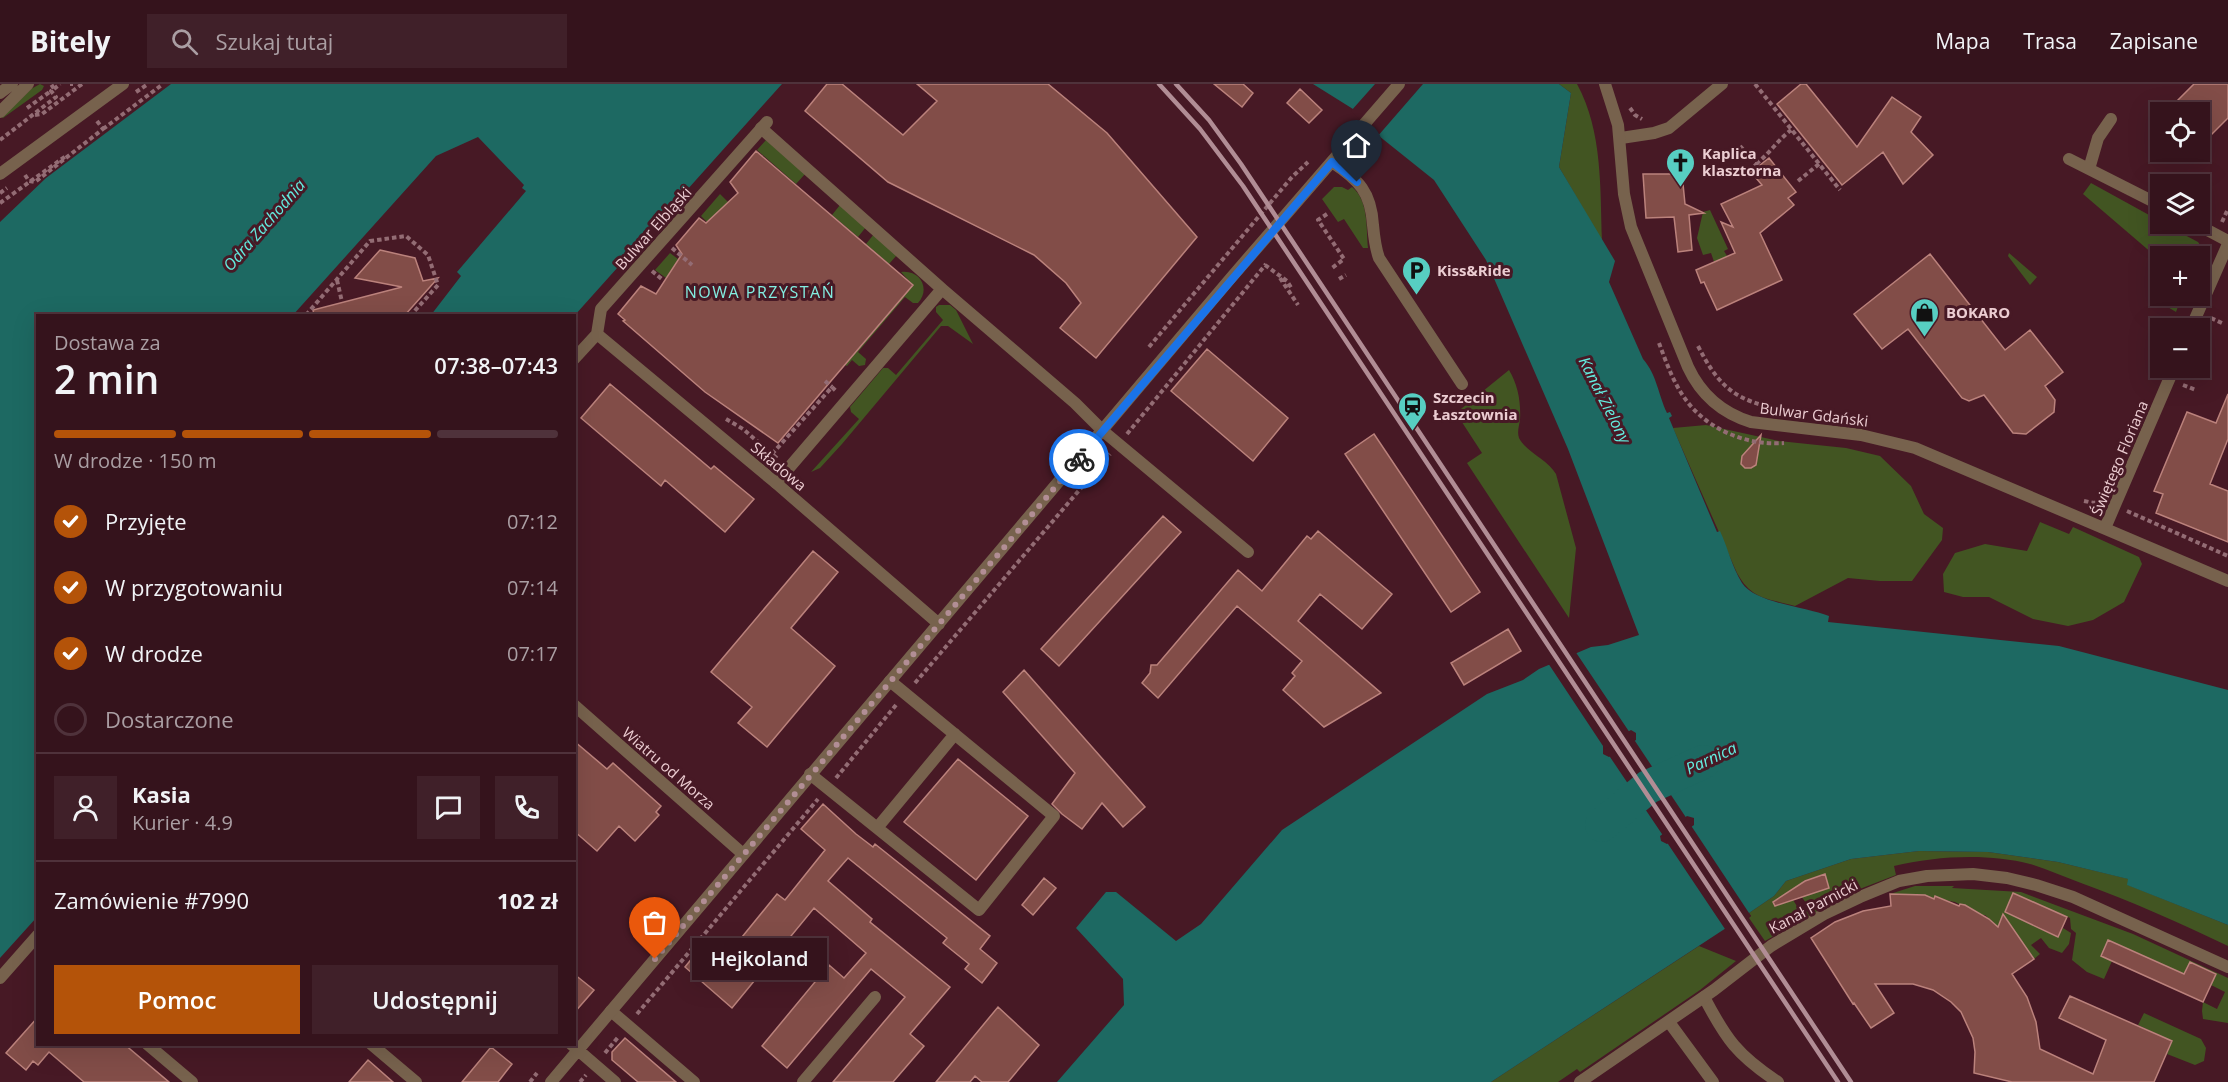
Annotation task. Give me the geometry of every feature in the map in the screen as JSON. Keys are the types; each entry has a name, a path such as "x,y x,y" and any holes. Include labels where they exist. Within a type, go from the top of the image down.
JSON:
{"street":[{"path":"0,92 11,84"},
{"path":"0,104 28,84"},
{"path":"0,112 28,84"},
{"path":"0,174 123,84"},
{"path":"576,1045 611,1011 810,774 1399,84"},
{"name":"Bulwar Gdański","path":"1605,84 1616,113 1621,138 1624,194 1634,236 1688,367 1698,386 1714,403 1729,413 1751,422 1861,435 1906,445 1946,459 2228,581"},
{"path":"1621,138 1662,132 1722,84"},
{"path":"2089,169 2098,138 2110,119"},
{"name":"Bulwar Elbląski","path":"576,357 597,334 601,309 764,125 942,289"},
{"path":"2069,159 2150,200"},
{"path":"1332,162 1357,182 1367,194 1379,258 1462,384"},
{"path":"2195,318 2228,242 2210,232"},
{"path":"776,483 942,289 1075,403 1103,431 1248,552"},
{"name":"Składowa","path":"597,334 776,483 939,624"},
{"name":"Świętego Floriana","path":"2105,528 2170,378"},
{"path":"810,774 979,910 1054,816 890,681"},
{"name":"Wiatru od Morza","path":"576,707 743,854"},
{"path":"877,828 954,734"},
{"name":"Kanał Parnicki","path":"1580,1082 1669,1022 1771,946 1841,905 1899,881 1947,874 1973,874 2007,878 2036,885 2073,897 2228,967"},
{"path":"0,978 35,944"},
{"path":"803,1082 875,997"},
{"path":"1704,997 1718,1025 1735,1049 1758,1070 1778,1082"},
{"path":"611,1011 694,1082"},
{"path":"1669,1022 1713,1082"},
{"path":"149,1046 192,1082"},
{"path":"373,1046 416,1082"},
{"path":"552,1082 574,1047 615,1082"}],"path":[{"path":"51,84 54,88"},
{"path":"0,140 56,97 51,91 60,84"},
{"path":"34,115 42,114 82,84"},
{"path":"0,203 29,181 35,182 163,84"},
{"path":"1755,84 1840,190"},
{"path":"1629,106 1635,115 1647,120"},
{"path":"1635,115 1633,118 1635,136"},
{"path":"97,121 103,129"},
{"path":"1740,146 1757,165 1773,150 1777,141 1791,130"},
{"path":"1231,250 1292,177 1312,159"},
{"path":"1798,181 1819,165"},
{"path":"25,175 29,181"},
{"path":"1327,214 1318,220 1344,260 1332,268"},
{"path":"307,314 370,241 406,236 428,255 438,285 412,314"},
{"path":"662,240 692,265"},
{"path":"628,1026 1119,444 1270,260"},
{"path":"1265,265 1287,281 1292,289"},
{"path":"1339,279 1346,275"},
{"path":"1280,276 1298,305"},
{"path":"337,279 342,302"},
{"path":"2211,318 2224,324"},
{"path":"1657,336 1680,391 1709,423 1743,439 1766,443 1786,442"},
{"path":"1695,339 1711,369 1726,387 1743,399 1771,408"},
{"path":"2178,393 2184,378"},
{"path":"825,381 847,400"},
{"path":"2182,384 2196,390"},
{"path":"772,454 832,387"},
{"path":"2077,498 2094,503 2104,495"},
{"path":"2132,501 2128,513 2228,556"}],"green space":[{"path":"40,84 44,86 42,90 2,117 31,89"},
{"path":"1559,84 1577,84 1592,121 1600,181 1602,241 1559,167 1571,93"},
{"path":"766,140 805,174 796,184 757,150"},
{"path":"2091,183 2150,215 2150,234 2183,234 2201,246 2150,246 2150,251 2083,194"},
{"path":"1334,187 1348,190 1352,187 1361,200 1366,215 1368,248 1363,248 1344,219 1338,222 1322,199"},
{"path":"720,194 728,202 707,222 701,216"},
{"path":"840,205 866,227 858,237 832,215"},
{"path":"1710,210 1728,249 1724,251 1732,264 1719,276 1711,253 1703,255 1697,238 1703,212"},
{"path":"874,234 897,255 889,264 866,244"},
{"path":"670,253 678,259 666,278 655,270"},
{"path":"2009,253 2037,277 2030,285 2008,256"},
{"path":"901,272 908,272 918,277 923,286 922,298 918,303 913,303 905,297 858,352 866,359 865,365 859,366 852,360 847,366 845,365 913,285"},
{"path":"950,305 956,310 973,344 948,326 941,326 842,444 820,468 811,472 859,419 851,412 850,407 883,368 888,368 896,375 943,320 936,312 936,307"},
{"path":"2166,306 2178,306 2176,312"},
{"path":"1509,370 1517,388 1519,400 1519,438 1556,474 1576,548 1569,618 1467,463 1482,453 1456,413"},
{"path":"1706,425 1779,441 1846,448 1880,456 1911,486 1924,514 1943,528 1942,540 1912,581 1848,578 1795,606 1761,597 1748,588 1737,573 1673,428"},
{"path":"2040,522 2069,534 2073,527 2139,557 2142,564 2124,602 2093,620 2068,626 2033,619 1989,597 1963,597 1944,592 1943,574 1955,553 1985,544 2027,551"},
{"path":"1919,851 1988,852 2058,862 2129,879 2128,885 2228,925 2228,946 2137,905 2043,868 1997,858 1980,857 1944,858 1894,866 1896,875 1852,892 1765,941 1749,918 1751,916 1749,913 1774,896 1786,881 1851,859","holes":["1824,874 1829,888 1808,895 1803,881","1795,887 1808,906 1800,911 1788,892"]},
{"path":"1915,886 1954,886 1952,888 2021,892 2133,934 2228,978 2228,1023 2203,1019 2203,1002 2217,1009 2225,992 2211,985 2215,973 2190,962 2184,974 2108,940 2101,956 2112,961 2104,979 2087,972 2072,960 2076,933 2071,929 2070,918 2013,893 2040,929 2058,937 2063,928 2071,933 2069,944 2062,953 2049,948 2041,938 2031,945 2040,954 2034,959 1985,915 1980,915 1955,902 1924,895 1890,894"},
{"path":"1699,946 1736,961 1700,990 1580,1072 1577,1069 1558,1082 1491,1082"},
{"path":"2144,1013 2201,1039 2206,1048 2204,1061 2195,1065 2167,1054 2172,1041 2138,1025"}],"water":[{"name":"Odra Zachodnia","path":"171,84 782,84 576,314 432,314 461,276 457,272 526,191 522,188 524,185 478,137 436,156 294,314 36,314 36,918 0,958 0,222 46,178"},
{"name":"Kanał Zielony","path":"1313,84 1559,84 1571,93 1559,167 1615,261 1609,282 1643,359 1654,378 1667,413 1670,412 1672,416 1669,418 1717,532 1720,531 1739,577 1749,590 1769,600 1829,616 1828,622 2059,646 2228,690 2228,925 2127,885 2128,879 2058,862 1988,852 1919,851 1851,859 1786,881 1774,896 1491,1082 1057,1082 1124,1005 1123,979 1076,928 1106,892 1116,892 1176,941 1201,924 1282,830 1487,694 1523,680 1539,669 1591,647 1608,645 1639,635 1568,449 1486,260 1434,180 1379,136 1353,109","holes":["1631,730 1636,733 1636,740 1609,757 1603,754 1603,746","1654,772 1663,791 1642,802 1633,783","1687,816 1694,818 1694,825 1667,844 1661,841 1660,836"]}],"pier":[{"path":"1375,84 1423,84 1377,137 1351,111"},
{"path":"1575,651 1630,733 1605,749 1548,663"},
{"path":"1633,738 1687,819 1664,837 1608,754","holes":["1651,774 1661,788 1644,800 1636,785"]},
{"path":"1690,824 1751,916 1727,932 1666,841"}],"building":[{"path":"827,84 842,84 903,135 937,101 917,84 1048,84 1107,133 1197,237 1096,358 1060,328 1081,303 1066,283 1034,255 888,182 805,111"},
{"path":"1214,84 1243,84 1253,93 1242,107"},
{"path":"1801,84 1806,84 1857,147 1892,97 1921,117 1911,132 1933,155 1903,184 1883,152 1842,185 1777,104"},
{"path":"2194,84 2228,84 2228,118 2210,136 2210,102 2180,102 2178,100"},
{"path":"1300,89 1322,110 1309,123 1287,103"},
{"path":"756,151 913,285 778,443 705,392 623,321 625,320 618,314 641,286 656,294 682,254 676,245 699,218 706,223 738,193 730,182"},
{"path":"1769,158 1796,192 1788,198 1794,205 1760,233 1782,280 1717,310 1696,270 1735,253 1721,222 1733,227 1721,204 1762,185 1751,172"},
{"path":"1643,174 1679,174 1680,182 1683,184 1685,204 1704,213 1689,215 1692,250 1678,252 1674,217 1646,218"},
{"path":"380,250 415,258 423,281 438,278 406,314 314,314 313,310 402,287 355,278"},
{"path":"1930,254 2005,350 2030,330 2063,372 2045,386 2055,400 2054,412 2026,434 2013,433 1984,395 1969,401 1962,398 1908,329 1882,349 1854,314"},
{"path":"1207,349 1288,418 1253,461 1171,391"},
{"path":"610,384 711,469 714,466 754,499 725,532 665,480 661,486 581,418"},
{"path":"2228,394 2228,439 2210,484 2228,491 2228,542 2156,513 2163,494 2154,491 2187,412 2216,423"},
{"path":"1374,434 1480,592 1451,612 1345,454"},
{"path":"1761,435 1756,465 1745,468 1741,464 1742,456"},
{"path":"1163,516 1181,532 1059,666 1041,649"},
{"path":"1318,531 1392,594 1362,629 1320,594 1298,621 1381,693 1324,727 1283,690 1295,676 1292,673 1302,661 1237,606 1158,698 1142,683 1150,673 1151,665 1157,665 1238,570 1262,591 1307,536 1311,539"},
{"path":"813,551 838,572 791,628 835,666 767,747 738,723 752,707 711,672"},
{"path":"1508,629 1521,651 1464,685 1451,663"},
{"path":"1024,670 1145,807 1123,827 1102,803 1082,829 1052,804 1075,773 1003,692"},
{"path":"576,743 607,769 613,763 661,806 656,812 659,815 635,841 619,826 597,851 576,833"},
{"path":"958,759 1028,816 976,880 904,822"},
{"path":"823,804 856,834 873,847 875,844 990,936 980,949 997,963 982,983 965,969 969,964 943,943 947,938 848,858 828,881 872,919 870,922 950,987 910,1034 924,1046 893,1082 833,1082 905,997 871,969 787,1068 762,1046 829,965 844,978 866,953 814,908 732,1008 685,967 697,952 716,969 777,894 785,900 825,850 801,829"},
{"path":"1825,874 1829,888 1775,906 1773,902 1805,881"},
{"path":"1044,878 1056,888 1033,915 1022,905"},
{"path":"2013,893 2067,917 2058,937 2005,912"},
{"path":"1890,894 1925,895 1934,899 1935,896 1959,906 1960,904 1965,905 1998,927 2003,914 2034,959 2012,974 2027,997 2036,1022 2040,1049 2093,1074 2106,1040 2059,1018 2070,996 2172,1041 2154,1082 2012,1082 1974,1073 1973,1038 1961,1012 1933,990 1913,984 1875,984 1894,1013 1871,1028 1811,938 1835,922 1863,911 1891,906"},
{"path":"2108,940 2184,974 2190,962 2216,974 2203,1002 2101,956"},
{"path":"576,976 594,990 576,1011"},
{"path":"998,1007 1039,1045 1008,1082 982,1082 975,1076 970,1082 936,1082"},
{"path":"36,1019 36,1046 126,1046 169,1082 84,1082 49,1052 38,1065 33,1061 26,1070 6,1053"},
{"path":"625,1038 676,1082 638,1082 612,1060 612,1052"},
{"path":"491,1047 512,1064 498,1082 462,1082"},
{"path":"368,1060 393,1082 349,1082"}],"waterway":[{"name":"Parnica","path":"1602,825 1648,787 1703,762"}],"railway":[{"path":"1159,84 1200,129 1243,186 1838,1082"},
{"path":"1176,84 1209,120 1241,164 1851,1082"}],"way so far":[{"path":"655,959 1079,459"}],"place":[{"name":"Kaplica klasztorna","path":"1681,188"},
{"name":"Kiss&Ride","path":"1416,296"},
{"name":"BOKARO","path":"1925,338"},
{"name":"Szczecin Łasztownia","path":"1412,432"},
{"name":"Hejkoland","path":"655,959"}],"district":[{"name":"NOWA PRZYSTAŃ","path":"760,292"}],"route":[{"path":"1079,459 1332,162 1357,182"}]}
